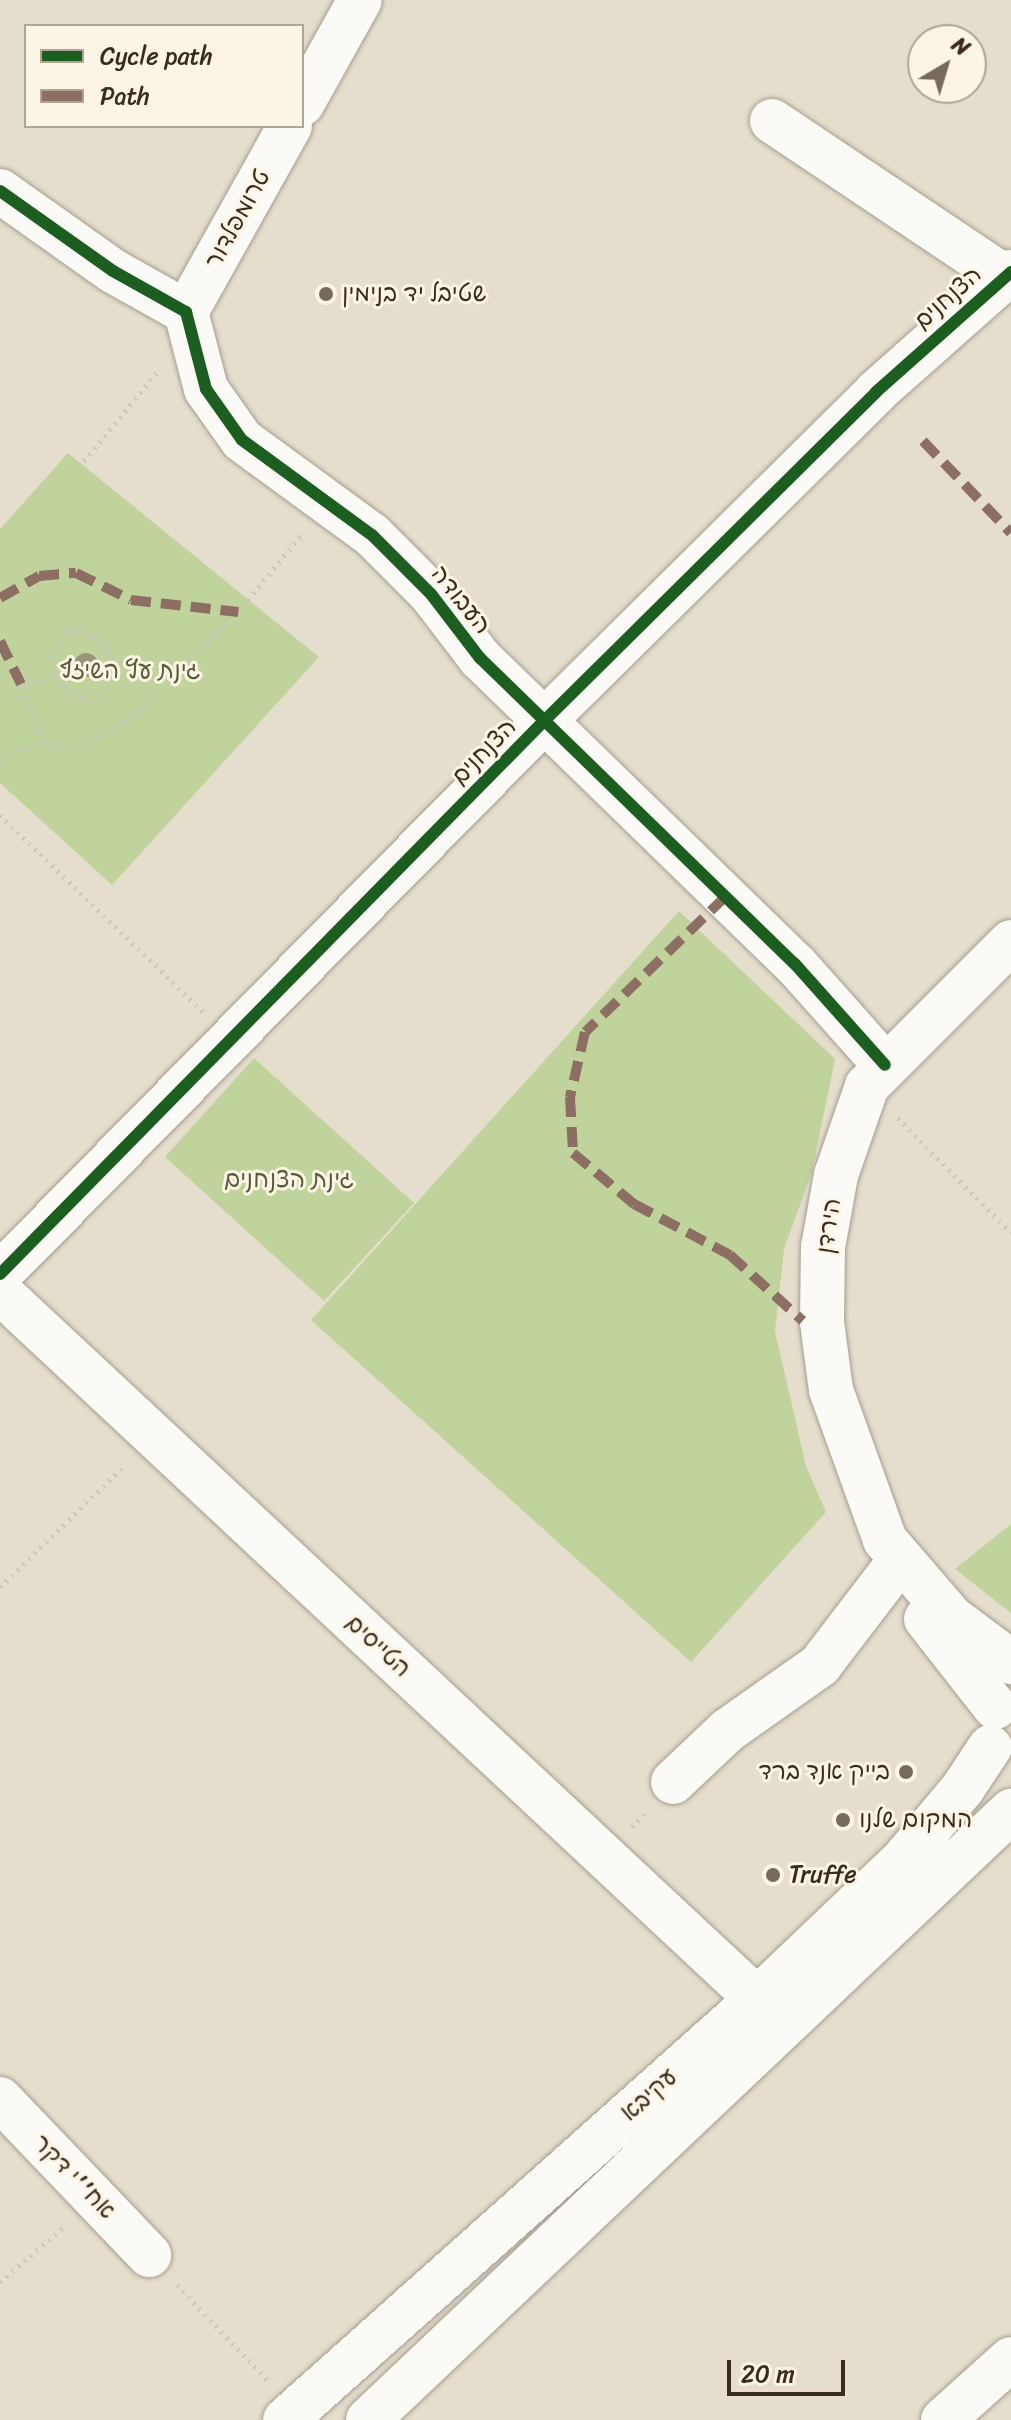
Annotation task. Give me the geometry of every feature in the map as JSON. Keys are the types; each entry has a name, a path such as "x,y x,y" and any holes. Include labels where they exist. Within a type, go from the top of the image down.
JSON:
{"street":[{"path":"304,100 360,0"},
{"name":"הצנחנים","path":"0,1274 233,1041 544,721 876,392 1008,274 772,121"},
{"name":"טרומפלדור","path":"192,333 289,128"},
{"path":"0,191 113,271 192,333"},
{"name":"העבודה","path":"192,333 206,389 242,440 372,535 411,574 480,658 795,964 876,1076"},
{"name":"הירדן","path":"1011,942 876,1076 836,1175 823,1247 822,1322 831,1390 854,1463 885,1540 952,1618 1011,1662"},
{"name":"הטייסים","path":"0,1292 757,1999"},
{"path":"673,1782 728,1730 820,1665 901,1559"},
{"name":"הירדן","path":"901,1559 917,1606 1002,1731"},
{"name":"עקיבא","path":"290,2415 757,1999 902,1861 963,1788 1002,1731"},
{"name":"עקיבא","path":"368,2420 1011,1811"},
{"name":"אח''י דקר","path":"0,2099 149,2255"},
{"path":"943,2420 1011,2359"}],"path":[{"path":"84,461 192,333"},
{"path":"0,762 12,753 44,742 74,748 112,730 139,711 238,612 327,503"},
{"path":"78,629 96,637 109,651 114,672 101,698 89,703 76,698 63,687 55,674 52,658 56,645 66,632 78,629"},
{"path":"44,742 21,684 45,682 55,674"},
{"path":"0,815 233,1041"},
{"path":"876,1076 1011,1233"},
{"path":"0,1587 153,1436"},
{"path":"605,1857 673,1782"},
{"path":"0,2282 96,2200"},
{"path":"208,2318 290,2415"}],"green space":[{"name":"גינת עץ השיזף","path":"68,453 319,657 112,885 0,783 0,529"},
{"path":"679,911 835,1059 812,1172 784,1249 775,1331 806,1466 826,1512 691,1662 311,1320"},
{"name":"גינת הצנחנים","path":"254,1058 414,1203 324,1301 165,1157"},
{"path":"1011,1524 1011,1613 955,1569"}],"marked path":[{"path":"923,441 1011,533"},
{"path":"0,598 39,576 76,573 131,600 238,612"},
{"path":"0,641 21,684"},
{"path":"725,897 585,1032 570,1097 573,1153 634,1204 730,1255 803,1321"}],"cycle path":[{"path":"0,191 113,271 186,312 206,389 242,440 372,535 431,594 480,658 795,964 885,1065"},
{"path":"0,1274 544,721 876,392 1011,272"}],"place":[{"name":"שטיבל יד בנימין","path":"326,294"},
{"name":"בייק אנד ברד","path":"906,1772"},
{"name":"המקום שלנו","path":"843,1820"},
{"name":"Truffe","path":"773,1875"}]}
